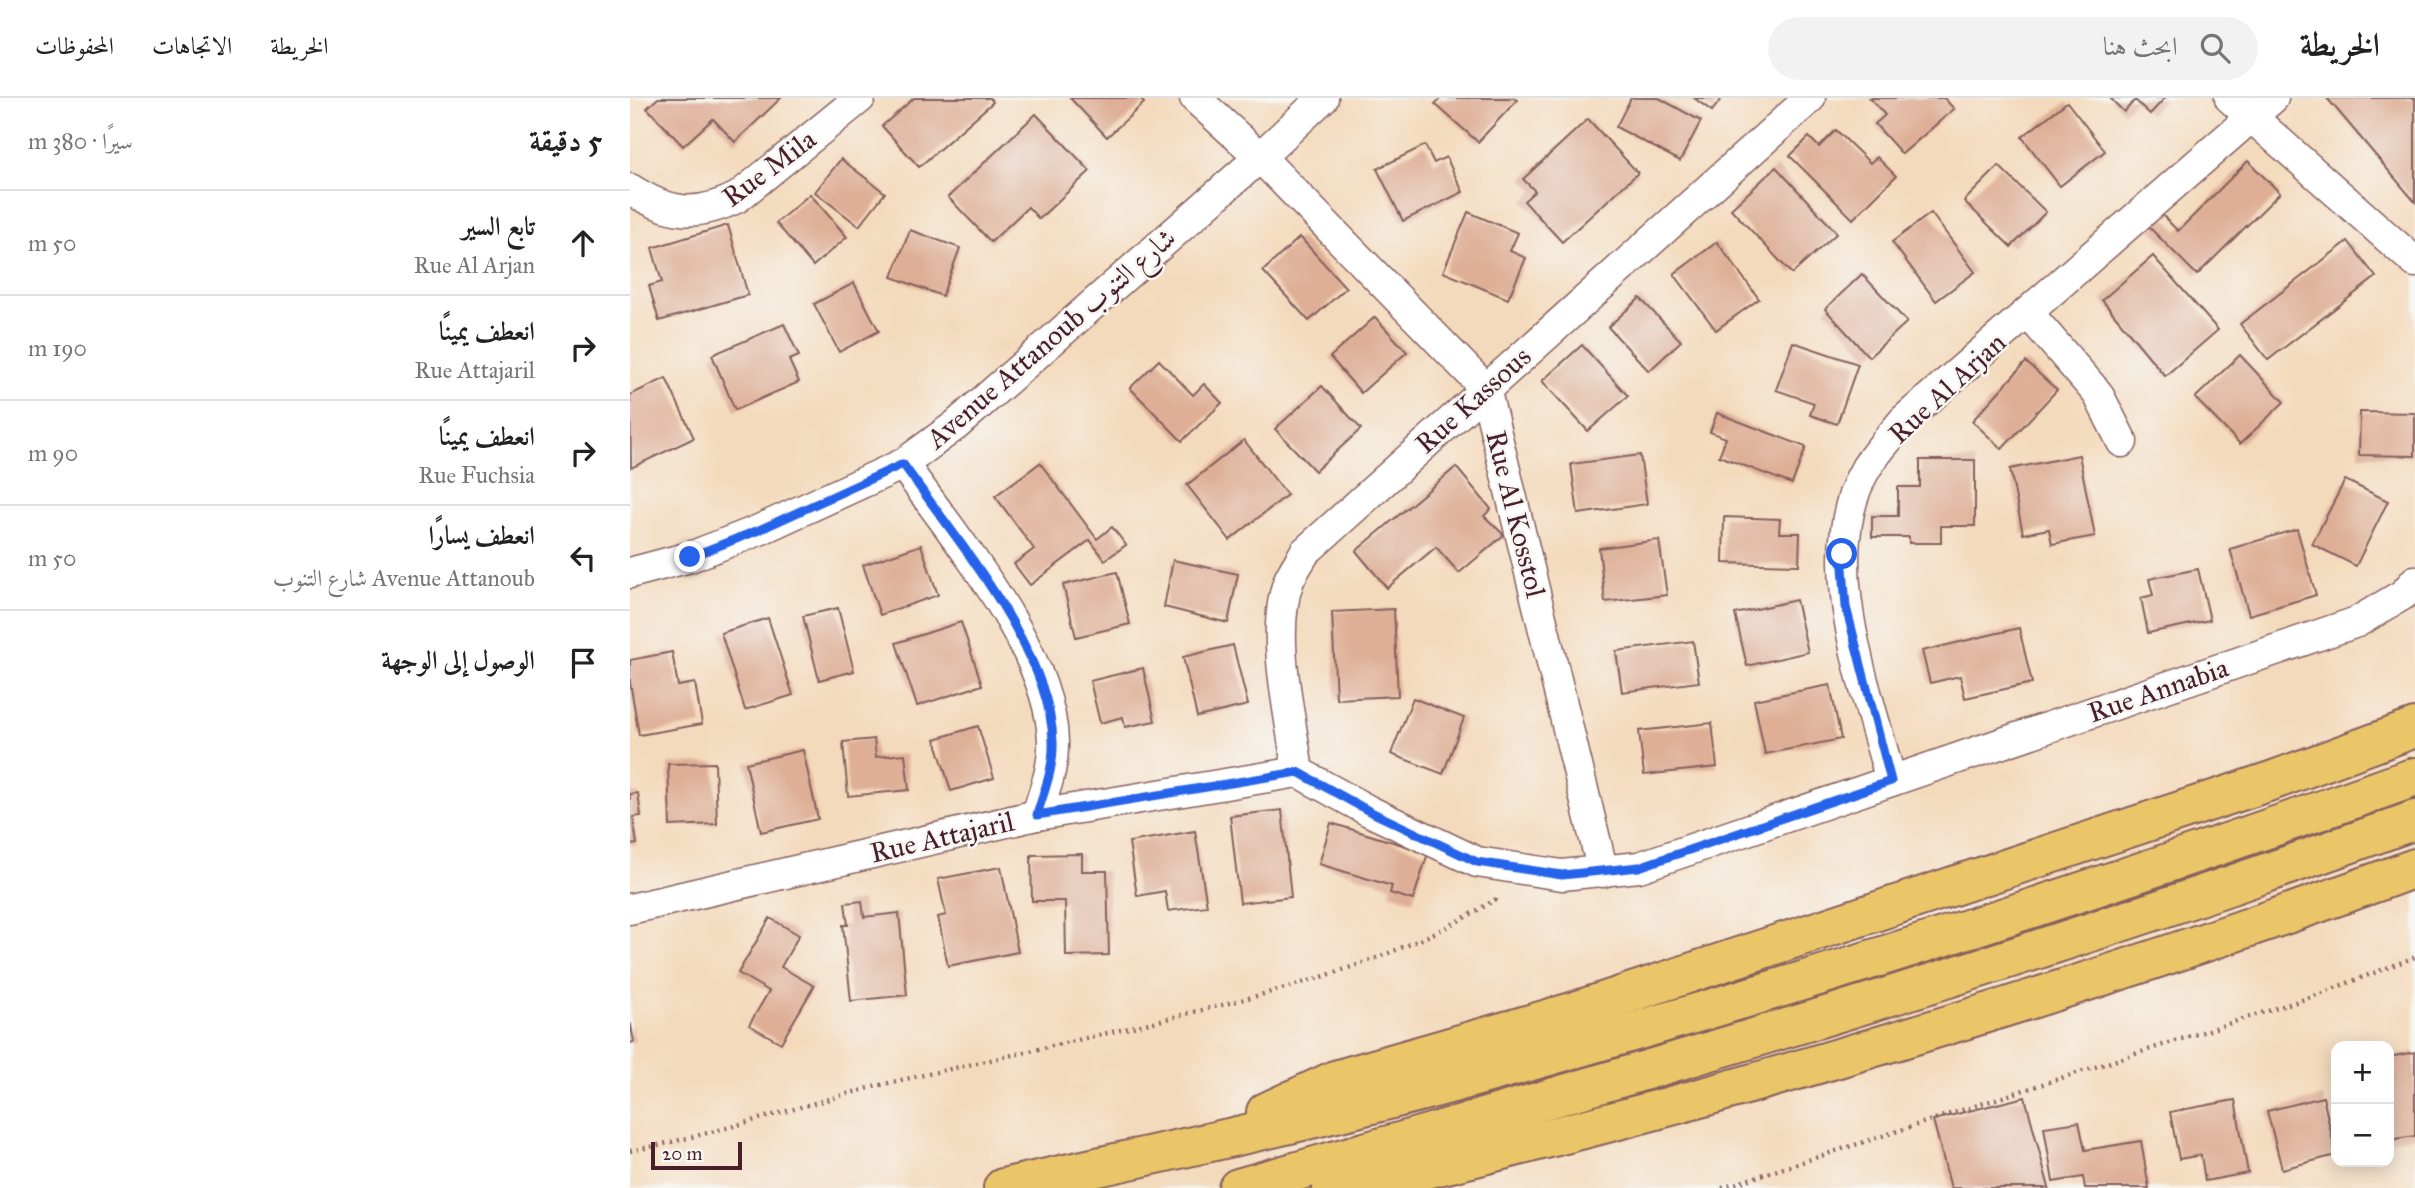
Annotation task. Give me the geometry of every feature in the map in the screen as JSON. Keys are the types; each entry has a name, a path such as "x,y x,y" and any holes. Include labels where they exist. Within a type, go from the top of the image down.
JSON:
{"highway":[{"path":"1233,1135 1281,1103 1335,1080 1572,1012 2271,781 2415,728"},
{"path":"1003,1188 1475,1077 1787,985 2272,828 2415,776"},
{"path":"1238,1188 1799,1025 2299,862 2415,820"},
{"path":"1332,1188 1378,1180 1604,1125 1811,1066 2002,1008 2313,906 2415,868"}],"street":[{"name":"Rue Mila","path":"630,189 671,209 688,212 715,209 738,197 860,98"},
{"path":"1195,98 1260,157 1485,388"},
{"name":"Avenue Attanoub شارع التنوب","path":"630,573 690,557 759,530 903,464 956,425 1260,157 1323,98"},
{"name":"Rue Kassous","path":"1298,772 1283,656 1282,612 1289,580 1306,552 1810,98"},
{"path":"2230,98 2415,262"},
{"name":"Rue Al Arjan","path":"1891,781 1846,607 1842,554 1847,517 1866,468 1903,421 2029,314 2273,98"},
{"path":"2029,314 2098,394 2122,442"},
{"name":"Rue Al Kosstol","path":"1485,388 1603,872"},
{"path":"903,464 1019,630 1050,714 1053,742 1052,766 1037,815"},
{"name":"Rue Annabia","path":"1891,781 2357,622 2404,594 2415,581"},
{"path":"1298,772 1381,817 1477,862 1562,875 1639,867 1891,781"},
{"name":"Rue Attajaril","path":"630,909 1037,815 1298,772"}],"path":[{"path":"630,1151 691,1139 836,1096 1266,994 1362,964 1456,924 1496,899 1496,866"},
{"path":"1722,1188 2301,1000 2415,957"}],"building":[{"path":"658,98 781,98 735,142 713,119 683,146 647,108"},
{"path":"914,98 990,98 993,102 919,167 882,126"},
{"path":"1070,98 1140,98 1144,103 1107,137"},
{"path":"1441,98 1517,100 1478,142 1435,104"},
{"path":"1631,98 1659,98 1701,121 1680,161 1616,127"},
{"path":"1694,98 1722,98 1712,111"},
{"path":"1870,98 1944,98 1954,109 1902,154 1875,124 1885,115"},
{"path":"2110,98 2165,98 2150,114 2135,100 2124,112"},
{"path":"2327,98 2415,98 2415,202"},
{"path":"2067,102 2105,151 2060,186 2022,137"},
{"path":"1036,114 1090,171 1039,219 1028,207 991,242 948,197"},
{"path":"1588,119 1638,173 1562,242 1524,201 1535,191 1523,179"},
{"path":"1836,130 1870,163 1877,157 1896,176 1853,219 1790,156 1809,137 1819,147"},
{"path":"1425,145 1434,163 1446,157 1463,192 1403,221 1377,169"},
{"path":"841,159 885,193 859,226 815,192"},
{"path":"2248,161 2280,193 2197,275 2146,224 2159,212 2178,231"},
{"path":"1999,166 2046,212 2011,247 1964,201"},
{"path":"1776,167 1837,233 1792,274 1731,209"},
{"path":"810,194 847,237 813,266 776,223"},
{"path":"1468,212 1518,233 1510,251 1526,258 1508,299 1443,272"},
{"path":"1931,213 1975,272 1936,301 1892,242"},
{"path":"728,225 748,295 659,321 649,286 662,282 652,248"},
{"path":"910,230 960,248 942,296 892,277"},
{"path":"1300,237 1346,288 1309,321 1263,271"},
{"path":"2348,241 2376,277 2268,360 2240,324"},
{"path":"1717,242 1759,299 1716,330 1674,274"},
{"path":"2153,256 2218,330 2165,376 2102,300"},
{"path":"1862,274 1907,322 1869,357 1825,309"},
{"path":"854,283 879,331 839,352 814,304"},
{"path":"1640,298 1681,341 1649,371 1608,327"},
{"path":"1375,317 1407,352 1361,393 1330,357"},
{"path":"784,324 799,356 789,360 799,382 735,410 712,355"},
{"path":"1793,342 1858,364 1837,424 1810,415 1814,403 1776,390"},
{"path":"1582,345 1628,396 1588,431 1542,381"},
{"path":"2240,355 2284,402 2240,444 2195,398"},
{"path":"1159,360 1193,395 1204,384 1222,403 1182,441 1130,388"},
{"path":"2026,362 2057,390 2002,449 1972,421"},
{"path":"666,378 694,438 631,468 630,395"},
{"path":"1322,386 1361,429 1315,471 1275,429"},
{"path":"2360,412 2415,413 2415,456 2359,455"},
{"path":"1717,413 1806,447 1792,484 1719,456 1726,438 1710,432"},
{"path":"1244,440 1287,495 1230,540 1187,485"},
{"path":"1640,455 1647,504 1578,514 1571,464"},
{"path":"2079,455 2095,536 2052,544 2049,529 2023,534 2010,469"},
{"path":"1920,460 1975,460 1975,526 1941,526 1941,543 1909,543 1909,537 1872,537 1872,516 1898,516 1898,487 1920,487"},
{"path":"1040,463 1097,539 1112,527 1126,545 1105,560 1090,540 1030,585 1014,564 1034,549 995,496"},
{"path":"1456,467 1491,509 1484,516 1504,535 1459,573 1436,547 1387,588 1356,551"},
{"path":"2345,480 2388,501 2356,566 2312,544"},
{"path":"1724,517 1780,519 1779,533 1800,533 1799,565 1723,563"},
{"path":"2297,529 2316,595 2249,615 2230,549"},
{"path":"1659,540 1667,595 1605,602 1599,548"},
{"path":"921,545 938,595 880,615 863,565"},
{"path":"1173,560 1238,574 1228,623 1164,607"},
{"path":"2198,569 2210,620 2148,633 2141,598 2153,595 2149,579"},
{"path":"1117,572 1130,624 1076,637 1063,585"},
{"path":"1796,600 1808,652 1747,666 1735,614"},
{"path":"838,608 854,671 819,680 803,616"},
{"path":"1394,609 1398,696 1336,699 1332,612"},
{"path":"768,618 793,695 745,710 721,633"},
{"path":"961,622 982,685 917,706 896,643"},
{"path":"2019,628 2032,683 1965,698 1960,676 1930,683 1922,651"},
{"path":"1693,641 1699,682 1622,692 1616,651"},
{"path":"1233,645 1248,705 1197,717 1183,657"},
{"path":"672,652 678,686 695,683 702,724 639,735 630,682 630,660"},
{"path":"1143,668 1155,721 1125,727 1123,717 1100,723 1090,681"},
{"path":"1830,685 1841,739 1765,754 1754,700"},
{"path":"1413,698 1464,718 1443,774 1391,754"},
{"path":"1712,723 1717,767 1644,775 1639,731"},
{"path":"978,726 994,778 951,791 935,739"},
{"path":"874,739 876,757 905,754 909,790 848,796 843,742"},
{"path":"803,750 818,819 761,832 746,763"},
{"path":"715,763 717,824 670,826 668,764"},
{"path":"638,793 641,816 633,817 637,844 630,845 630,794"},
{"path":"1282,810 1291,897 1240,903 1230,816"},
{"path":"1331,823 1428,853 1413,900 1390,893 1392,886 1319,864"},
{"path":"1195,831 1207,906 1168,911 1165,891 1137,896 1129,842"},
{"path":"1082,854 1082,871 1107,871 1109,955 1066,956 1065,901 1032,901 1031,855"},
{"path":"1001,867 1018,952 948,966 938,917 946,915 938,879"},
{"path":"862,901 864,917 899,913 907,995 851,1001 843,925 848,925 845,903"},
{"path":"770,918 799,935 781,967 814,986 781,1043 749,1025 769,991 738,973"},
{"path":"630,1026 634,1042 630,1043"},
{"path":"2415,1052 2415,1136 2394,1139 2394,1104 2394,1056"},
{"path":"2025,1097 2049,1188 1951,1188 1933,1120"},
{"path":"2323,1097 2331,1133 2331,1156 2282,1169 2267,1111"},
{"path":"2235,1100 2248,1173 2205,1181 2201,1155 2179,1159 2170,1112"},
{"path":"2079,1122 2085,1150 2141,1141 2149,1188 2085,1188 2083,1177 2053,1182 2044,1127"}],"route":[{"path":"690,557 759,530 903,464 1019,630 1050,714 1053,742 1052,766 1037,815 1298,772 1369,811 1477,862 1524,872 1562,875 1639,867 1891,781 1846,607 1842,554"}]}
